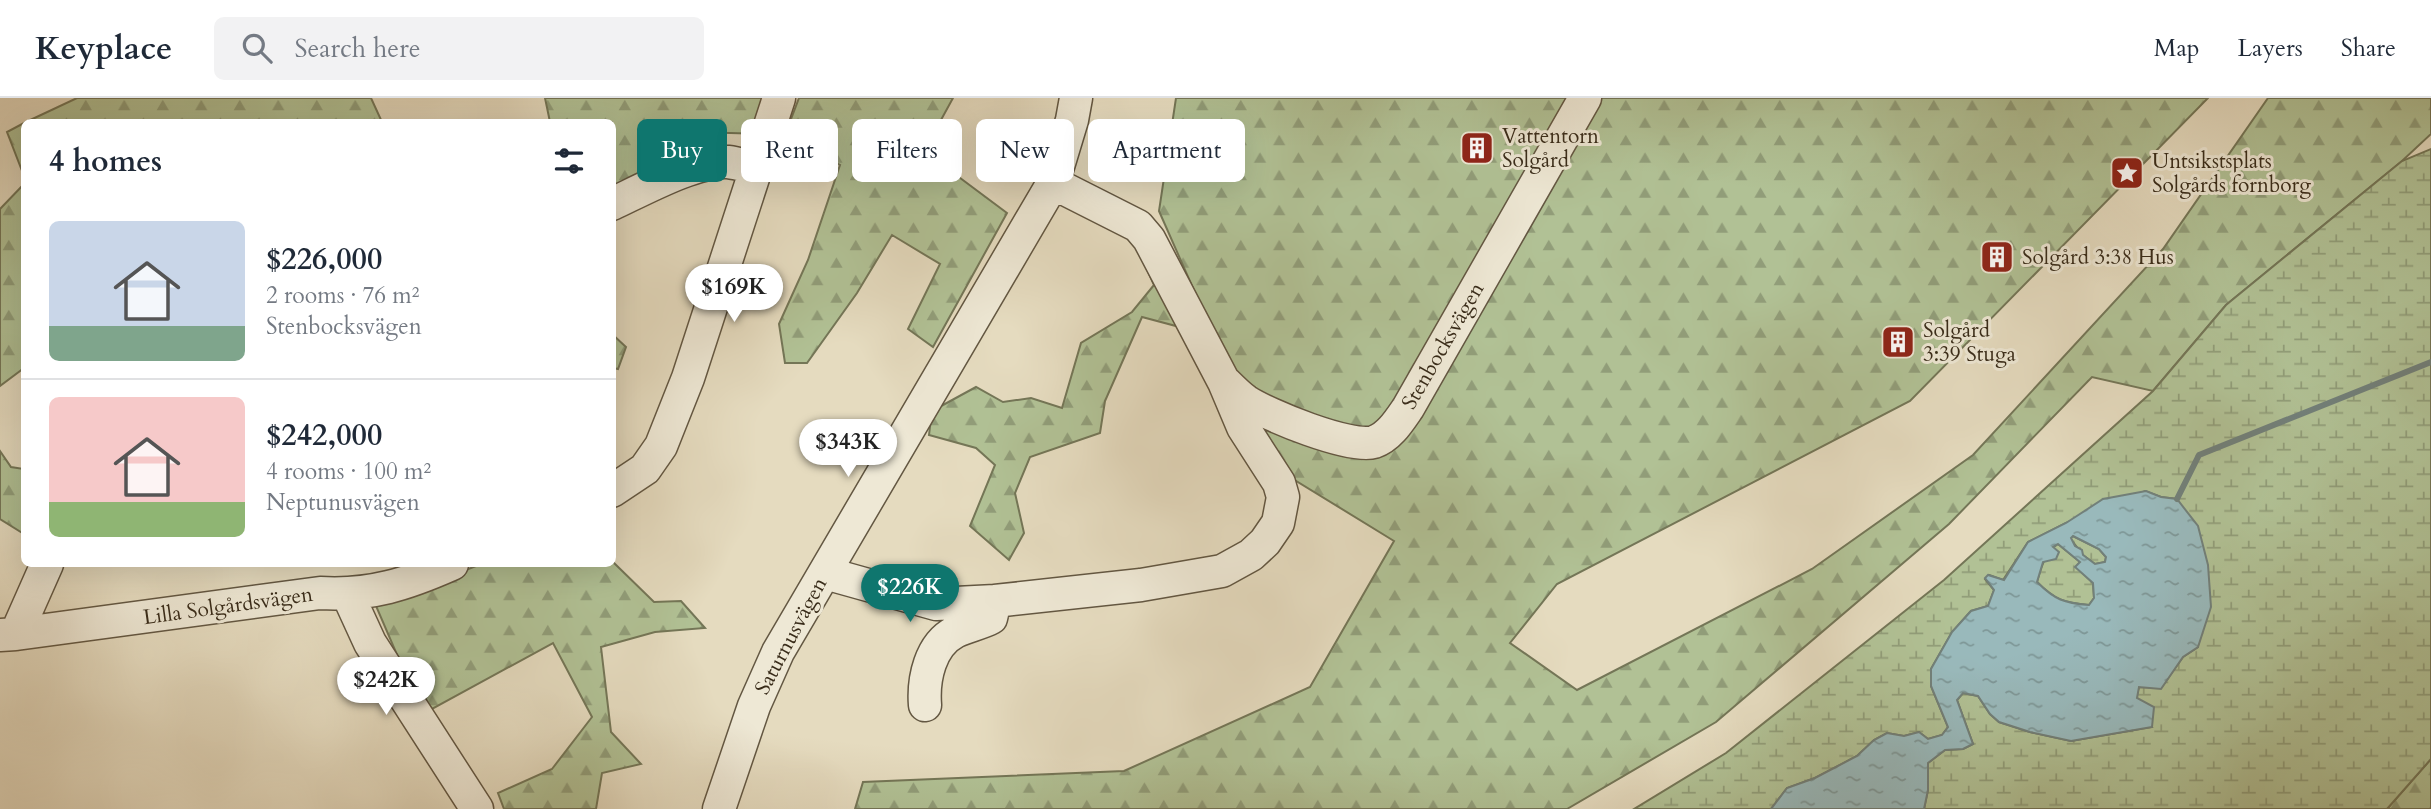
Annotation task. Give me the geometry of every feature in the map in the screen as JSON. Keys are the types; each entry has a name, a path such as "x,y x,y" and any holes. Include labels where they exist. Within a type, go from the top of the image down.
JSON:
{"street":[{"path":"772,119 779,98"},
{"name":"Saturnusvägen","path":"719,809 754,706 778,652 1053,183 1076,98"},
{"name":"Stenbocksvägen","path":"1224,382 1246,401 1277,418 1343,441 1373,442 1386,435 1408,408 1585,98"},
{"path":"616,202 679,174 715,163 741,164"},
{"path":"616,488 645,469 661,446 688,378 750,182"},
{"name":"Stenbocksvägen","path":"825,573 936,604 995,601 1141,585 1222,571 1251,555 1278,523 1283,497 1274,473 1243,426 1224,382 1149,239 1138,226 1053,183"},
{"path":"8,634 45,567"},
{"name":"Lilla Solgårdsvägen","path":"8,634 320,593 348,595 383,590 444,567"},
{"path":"348,595 370,643 477,809"},
{"path":"925,705 928,672 943,640 957,631 991,618 995,601"}],"green space":[{"path":"77,98 371,98 381,119 32,119"},
{"path":"545,98 771,98 768,119 741,119 741,133 727,133 727,119 637,119 637,176 616,189 616,119 549,119"},
{"path":"799,98 953,98 942,119 852,119 852,182 962,182 962,179 1007,213 933,347 908,329 940,264 892,235 857,293 807,363 785,363 779,324 808,260 834,182 838,182 840,165 838,119 791,119"},
{"path":"1176,98 2208,98 1910,401 1557,584 1510,643 1577,690 1812,569 1973,455 2163,249 2268,98 2431,98 2431,134 2402,161 2226,305 2153,391 2092,377 1949,524 1716,722 1567,809 855,809 863,782 1124,771 1310,687 1394,541 1293,479 1230,372 1159,211 1163,182 1245,182 1245,119 1173,119"},
{"path":"21,125 21,168 7,132"},
{"path":"2431,149 2431,759 2387,809 1924,809 1928,790 1928,763 1945,750 1963,749 1973,744 1957,700 1963,693 1978,696 1999,722 2071,741 2152,727 2136,698 2139,687 2161,688 2183,657 2198,647 2177,499 2145,491 2066,523 2028,542 2003,580 1989,575 1985,579 1994,590 1988,606 1971,611 1952,632 1931,669 1931,686 1948,727 1942,735 1928,739 1919,732 1904,736 1887,733 1874,740 1857,756 1815,778 1787,788 1771,809 1634,809 1726,753 1944,580 2153,391 2226,305 2402,161"},
{"path":"21,187 21,370 0,386 0,209"},
{"path":"1138,249 1169,293 1176,326 1142,317 1105,401 1100,433 1030,457 1015,493 1024,533 1009,560 970,526 995,465 976,448 929,435 932,411 976,387 1003,402 1031,398 1062,408 1081,343 1132,312 1154,285"},
{"path":"616,338 626,347 616,369"},
{"path":"0,451 11,467 21,469 21,532 0,519"},
{"path":"2073,536 2099,549 2106,557 2105,562 2095,564 2083,555 2070,538"},
{"path":"2058,544 2080,562 2076,567 2093,583 2094,598 2089,605 2060,600 2037,582 2047,556"},
{"path":"616,565 654,602 681,601 705,628 655,632 601,647 611,732 641,764 602,773 596,809 504,809 498,793 552,769 592,717 553,643 432,709 404,671 373,599 438,581 473,567"},
{"path":"2431,759 2431,809 2387,809"}],"water":[{"path":"2146,491 2177,499 2198,526 2208,565 2211,607 2198,647 2183,657 2161,689 2139,687 2137,698 2154,707 2152,727 2071,741 1999,722 1978,696 1963,693 1957,700 1973,744 1963,749 1945,750 1928,763 1928,790 1924,809 1771,809 1787,788 1815,778 1857,756 1874,740 1887,733 1904,736 1919,732 1928,739 1942,735 1948,727 1931,686 1931,669 1952,632 1971,611 1988,606 1994,590 1985,578 1988,575 2004,580 2028,542 2066,523 2103,499","holes":["2073,536 2099,549 2106,557 2105,562 2095,564 2083,555 2082,550 2075,546 2071,538","2058,544 2080,562 2075,567 2093,583 2094,598 2089,605 2060,600 2037,582 2043,562 2056,559 2059,552 2053,547"]}],"waterway":[{"path":"2177,499 2199,455 2431,362"}],"place":[{"name":"Vattentorn Solgård","path":"1477,148"},
{"name":"Untsikstsplats Solgårds fornborg","path":"2127,173"},
{"name":"Solgård 3:38 Hus","path":"1997,257"},
{"name":"Solgård 3:39 Stuga","path":"1898,342"}]}
